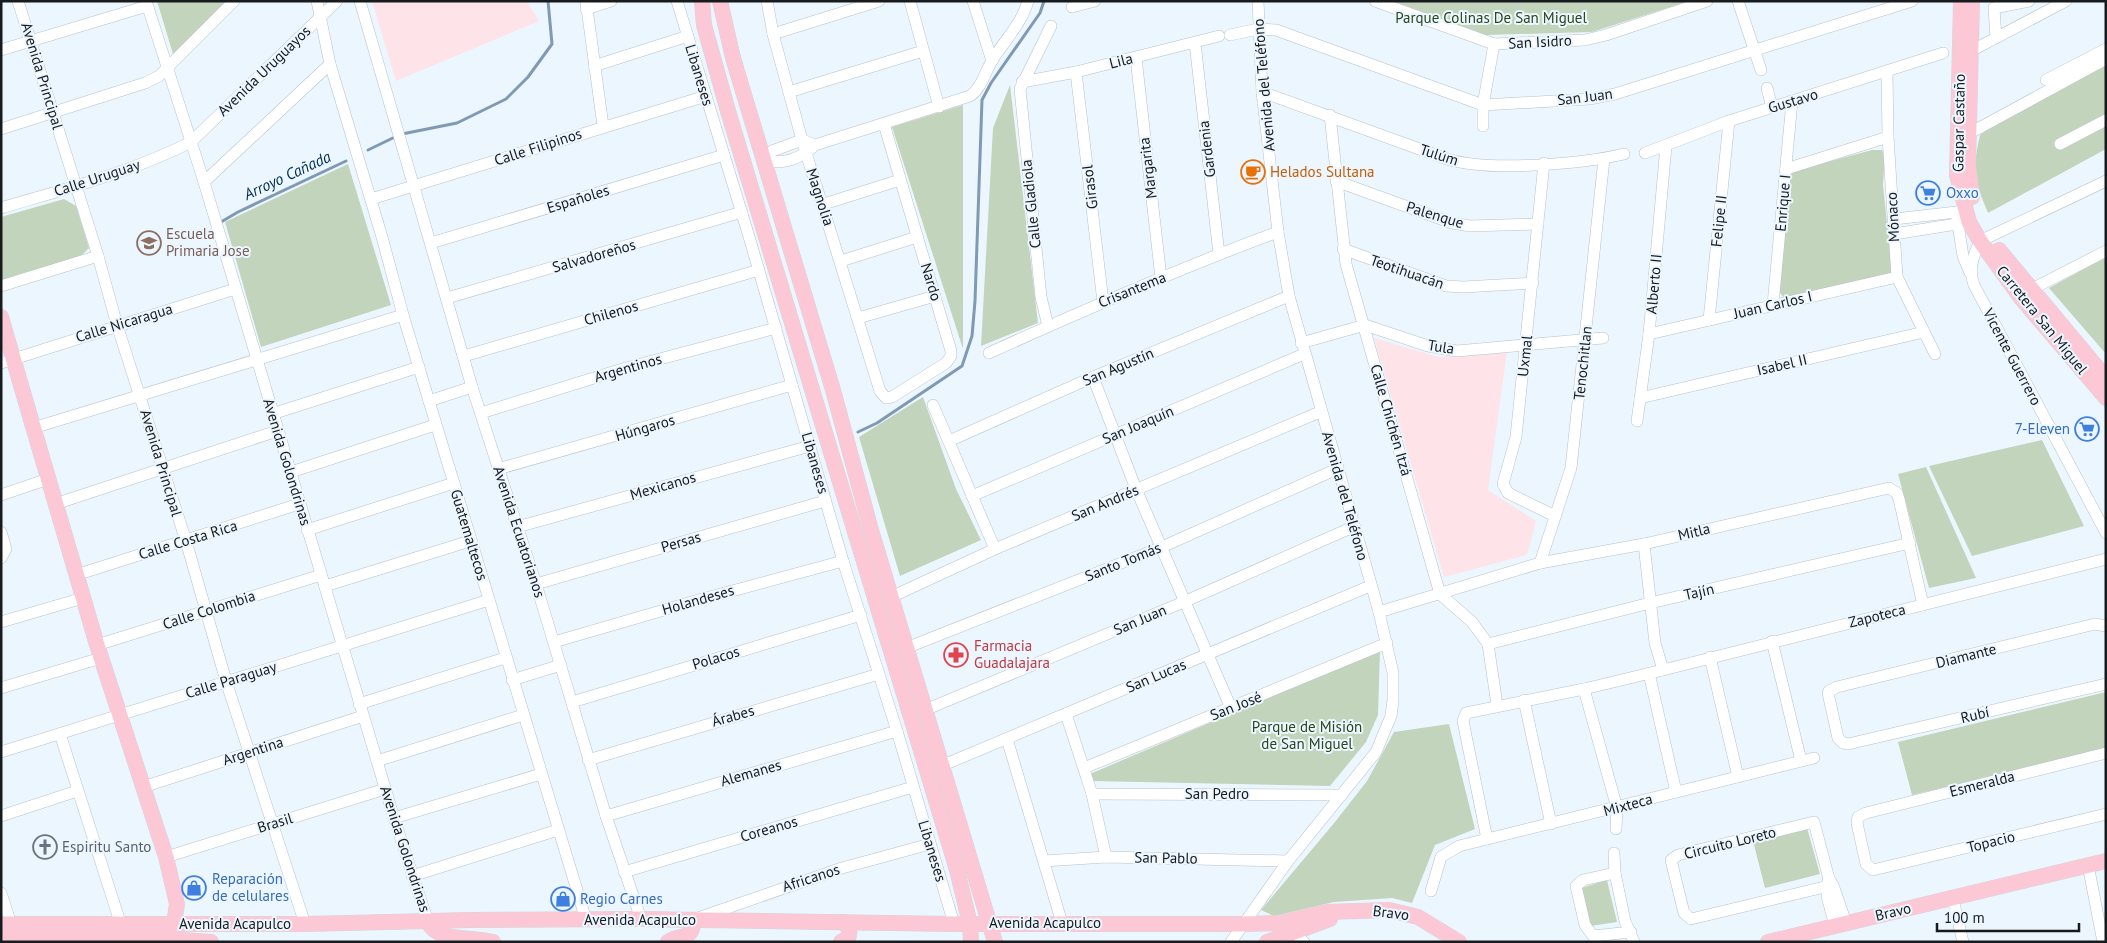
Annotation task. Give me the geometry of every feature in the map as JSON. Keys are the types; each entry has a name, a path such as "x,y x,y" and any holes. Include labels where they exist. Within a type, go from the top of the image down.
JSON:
{"main road":[{"name":"Libaneses","path":"702,1 704,24 728,111 942,823 970,924 971,942"},
{"path":"720,1 725,26 762,159 833,390 891,597 995,942"},
{"name":"Gaspar Castaño","path":"1961,1 1956,153 1957,175 1962,217 1985,240"},
{"name":"Gaspar Castaño","path":"1972,1 1968,165 1970,187 1985,240"},
{"path":"728,111 734,112 742,119 754,154 762,159"},
{"path":"759,212 766,201 757,165 762,159"},
{"name":"Carretera San Miguel","path":"1985,240 2106,378"},
{"name":"Carretera San Miguel","path":"1985,240 2021,298 2106,398"},
{"path":"1,317 7,360 33,428 99,651 166,857 176,899 174,924 168,940"},
{"name":"Bravo","path":"1768,942 2106,861"},
{"name":"Bravo","path":"1279,922 1326,912 1369,910 1402,912 1432,924 1459,942"},
{"name":"Bravo","path":"1299,937 1346,912"},
{"name":"Avenida Acapulco","path":"4,933 121,925 641,919 954,924 1242,924 1279,922"},
{"path":"668,942 689,935 693,930 694,920"},
{"path":"428,922 433,930 445,936 492,942"},
{"path":"841,942 848,938 850,932 848,926 843,922"},
{"name":"Avenida Acapulco","path":"4,933 83,940 210,942"},
{"path":"1267,942 1299,937"}],"street":[{"name":"Avenida Principal","path":"18,1 98,256 116,325 186,541 226,682 305,924"},
{"path":"1,129 146,83 159,76 234,1"},
{"name":"Guatemaltecos","path":"317,1 330,64 371,199 403,315 505,658 586,920"},
{"name":"Avenida Uruguayos","path":"191,142 337,1"},
{"name":"Avenida Ecuatorianos","path":"360,1 472,387 536,584 588,760 641,919"},
{"path":"603,126 586,5 611,1"},
{"name":"Libaneses","path":"677,1 742,212 843,561 897,731 954,924"},
{"path":"594,66 686,31 686,1"},
{"name":"Magnolia","path":"767,1 773,34 802,140 824,204 880,391"},
{"path":"773,34 879,1"},
{"path":"910,1 938,107"},
{"path":"973,1 992,61"},
{"path":"762,159 775,164 806,153 815,145 970,96 980,85 992,61 1016,26 1028,1"},
{"path":"1072,6 1094,1"},
{"name":"Avenida del Teléfono","path":"1231,942 1288,861 1376,752 1391,716 1392,673 1387,643 1302,349 1289,296 1278,232 1262,92 1258,1"},
{"name":"San Isidro","path":"1376,1 1494,44 1585,40 1606,35 1707,1"},
{"path":"1738,1 1761,70"},
{"name":"San Juan","path":"1258,28 1276,30 1294,36 1484,105 1601,97 1912,1"},
{"path":"1996,38 1994,8 2029,1"},
{"path":"1971,51 2066,1"},
{"path":"1,50 32,42 147,4"},
{"name":"Avenida Golondrinas","path":"147,4 204,182 255,360 344,645 385,790 428,922"},
{"path":"1022,82 1051,26"},
{"name":"Lila","path":"1022,82 1076,72 1258,28"},
{"name":"Gardenia","path":"1195,43 1219,254"},
{"path":"1483,126 1484,105 1494,44"},
{"path":"2046,80 2106,49"},
{"path":"789,92 923,50"},
{"name":"Gustavo","path":"1645,153 1666,146 1680,138 1729,121 1942,53"},
{"name":"Margarita","path":"1136,58 1161,278"},
{"path":"1970,133 2106,59"},
{"path":"204,182 330,64"},
{"name":"Girasol","path":"1076,72 1104,302"},
{"name":"Mónaco","path":"1887,72 1888,137 1898,277 1935,354"},
{"name":"Calle Gladiola","path":"1022,82 1020,104 1041,297 1048,326"},
{"path":"1767,88 1772,108"},
{"name":"Tulúm","path":"1262,92 1456,161 1479,165 1604,159 1624,154"},
{"name":"Calle Filipinos","path":"371,199 603,126 706,96"},
{"name":"Enrique I","path":"1773,305 1792,101"},
{"name":"Calle Chichén Itzá","path":"1330,115 1346,264 1365,325 1440,594"},
{"path":"2060,144 2106,120"},
{"name":"Felipe II","path":"1709,320 1729,121"},
{"name":"Nardo","path":"880,391 886,398 892,397 949,360 950,345 884,124"},
{"path":"1786,169 1888,137"},
{"path":"762,159 772,151 802,140 815,145"},
{"name":"Calle Uruguay","path":"1,208 75,186 166,155 191,142"},
{"name":"Alberto II","path":"1637,421 1649,334 1666,146"},
{"name":"Españoles","path":"431,243 724,155"},
{"name":"Tenochitlan","path":"1540,563 1571,468 1604,159"},
{"name":"Uxmal","path":"1544,163 1516,436 1503,484 1508,493 1555,516"},
{"path":"824,204 900,180"},
{"name":"Palenque","path":"1336,181 1452,223 1470,226 1538,224"},
{"path":"1970,274 1973,257 1985,240 2106,181"},
{"name":"Salvadoreños","path":"447,298 742,212"},
{"path":"1894,219 1962,217"},
{"path":"1894,234 1962,217"},
{"name":"Vicente Guerrero","path":"1962,217 1963,256 1974,286 2106,533"},
{"name":"Crisantema","path":"988,353 1161,278 1278,232"},
{"path":"841,261 917,237"},
{"name":"Teotihuacán","path":"1343,249 1446,286 1463,287 1532,283"},
{"path":"2030,290 2106,251"},
{"path":"1,286 98,256"},
{"name":"Chilenos","path":"464,356 759,270"},
{"name":"Juan Carlos I","path":"1649,334 1898,277"},
{"name":"Calle Nicaragua","path":"7,360 235,289"},
{"path":"858,318 935,296"},
{"name":"San Agustín","path":"949,441 1093,377 1289,296"},
{"path":"33,428 403,315"},
{"path":"1302,349 1365,325"},
{"name":"Tula","path":"1365,325 1441,350 1482,350 1526,344 1603,338"},
{"name":"Argentinos","path":"481,413 626,368 776,328"},
{"name":"Isabel II","path":"1640,398 1924,332"},
{"name":"San Joaquín","path":"972,496 1114,435 1302,349"},
{"path":"272,414 419,367"},
{"path":"1093,377 1136,489 1231,708"},
{"name":"Húngaros","path":"498,469 792,385"},
{"path":"429,401 472,387"},
{"path":"933,405 995,549"},
{"name":"San Andrés","path":"891,597 995,549 1320,412"},
{"path":"291,472 436,425"},
{"path":"55,504 277,431"},
{"name":"Mexicanos","path":"517,527 810,446"},
{"name":"Santo Tomás","path":"906,648 1162,547 1337,469"},
{"path":"1,495 48,479"},
{"path":"307,530 454,484"},
{"name":"Mitla","path":"1379,612 1540,563 1644,544 1889,488 1893,490 1899,499 1923,605"},
{"name":"Persas","path":"536,584 825,501"},
{"name":"Calle Costa Rica","path":"76,575 299,504"},
{"name":"San Juan","path":"925,710 1186,601 1353,527"},
{"path":"1,532 6,549 1,558"},
{"name":"Calle Colombia","path":"1,688 207,612 470,541"},
{"name":"Tajín","path":"1488,644 1650,603 1910,543"},
{"path":"1644,544 1655,642 1663,670"},
{"name":"Zapoteca","path":"1487,840 1463,721 1466,713 1497,705 1584,689 2106,560"},
{"name":"Holandeses","path":"554,642 695,600 843,561"},
{"name":"San Lucas","path":"941,766 1370,586"},
{"path":"1440,594 1472,622 1488,644 1497,705"},
{"path":"1,622 83,598"},
{"name":"Calle Paraguay","path":"1,752 488,600"},
{"name":"Polacos","path":"572,702 860,614"},
{"name":"Diamante","path":"1843,743 1837,735 1829,691 2095,624 2104,625"},
{"path":"1772,642 1801,760"},
{"name":"San José","path":"1084,768 1387,643"},
{"path":"360,704 505,658"},
{"path":"1710,658 1738,777"},
{"path":"512,680 561,666"},
{"path":"1649,673 1676,792"},
{"name":"Árabes","path":"588,760 879,674"},
{"name":"Rubí","path":"1843,743 2106,684"},
{"path":"1584,689 1616,808 1616,829"},
{"path":"1524,700 1551,824"},
{"path":"1066,714 1092,794 1106,857"},
{"path":"377,761 523,715"},
{"name":"Argentina","path":"143,787 363,716"},
{"name":"Alemanes","path":"606,816 897,731"},
{"path":"60,734 121,925"},
{"path":"1007,739 1062,923"},
{"name":"Esmeralda","path":"1877,870 1870,869 1865,861 1856,824 1858,817 1866,813 2106,753"},
{"name":"Mixteca","path":"1430,891 1443,855 1459,846 1814,758"},
{"path":"394,818 541,774"},
{"name":"Coreanos","path":"624,872 913,787"},
{"name":"Brasil","path":"166,857 385,790"},
{"path":"1,816 77,791"},
{"name":"San Pedro","path":"1092,794 1342,795"},
{"name":"Topacio","path":"1877,870 2106,814"},
{"name":"Circuito Loreto","path":"1812,822 1817,828 1829,884 1689,918 1684,913 1671,860 1678,855 1812,822"},
{"path":"925,829 942,823"},
{"path":"412,876 558,830"},
{"name":"Africanos","path":"694,920 842,868 930,844"},
{"path":"1614,853 1615,873 1627,934 1590,934 1585,925 1576,888 1583,880 1615,873"},
{"name":"San Pablo","path":"1044,861 1106,857 1288,861"},
{"path":"2088,865 2103,942"},
{"path":"1829,884 1841,924"},
{"path":"1,892 4,933"},
{"path":"1953,899 1963,942"},
{"path":"1279,922 1299,937"}],"shaded area":[{"path":"372,1 527,1 539,21 396,81"},
{"path":"1374,338 1438,357 1507,351 1488,490 1536,521 1527,555 1444,577"}],"green space":[{"path":"157,1 229,1 189,45 173,54"},
{"name":"Parque Colinas De San Miguel","path":"1392,1 1689,1 1592,32 1486,35"},
{"path":"2106,61 2106,149 1988,213 1977,183 1975,166 1980,135 2027,102"},
{"path":"1010,85 1038,323 981,346 993,128"},
{"path":"963,105 963,349 892,127"},
{"path":"1872,150 1882,150 1885,155 1883,185 1892,272 1886,277 1785,300 1779,291 1790,176 1794,171"},
{"path":"348,164 391,305 261,347 225,222"},
{"path":"64,199 76,206 89,248 79,258 5,281 1,279 1,217"},
{"path":"2106,257 2106,354 2049,288"},
{"path":"923,397 956,489 981,540 900,576 859,437"},
{"path":"2042,440 2084,526 1972,556 1929,466"},
{"path":"1926,467 1976,578 1929,588 1898,474"},
{"name":"Parque de Misión de San Miguel","path":"1380,650 1378,715 1366,742 1330,786 1092,781 1090,774"},
{"path":"2106,692 2106,749 1912,795 1898,742"},
{"path":"1449,724 1475,829 1435,845 1412,903 1392,898 1334,902 1274,916 1261,910 1367,781 1394,732"},
{"path":"1807,828 1820,874 1765,888 1753,841"},
{"path":"1607,880 1617,922 1590,926 1581,888"}],"waterway":[{"name":"Arroyo Cañada","path":"402,134 457,123 506,99 528,77 552,44 548,1"},
{"path":"858,432 877,423 962,366 972,336 975,301 982,100 991,83 1040,13 1044,1"},
{"name":"Arroyo Cañada","path":"368,150 397,136"},
{"name":"Arroyo Cañada","path":"221,222 238,212 346,161"}],"place":[{"name":"Helados Sultana","path":"1253,172"},
{"name":"Oxxo","path":"1928,193"},
{"name":"Escuela Primaria Jose","path":"149,243"},
{"name":"7-Eleven","path":"2087,429"},
{"name":"Farmacia Guadalajara","path":"956,655"},
{"name":"Espiritu Santo","path":"45,847"},
{"name":"Reparación de celulares","path":"194,888"},
{"name":"Regio Carnes","path":"563,899"}]}
